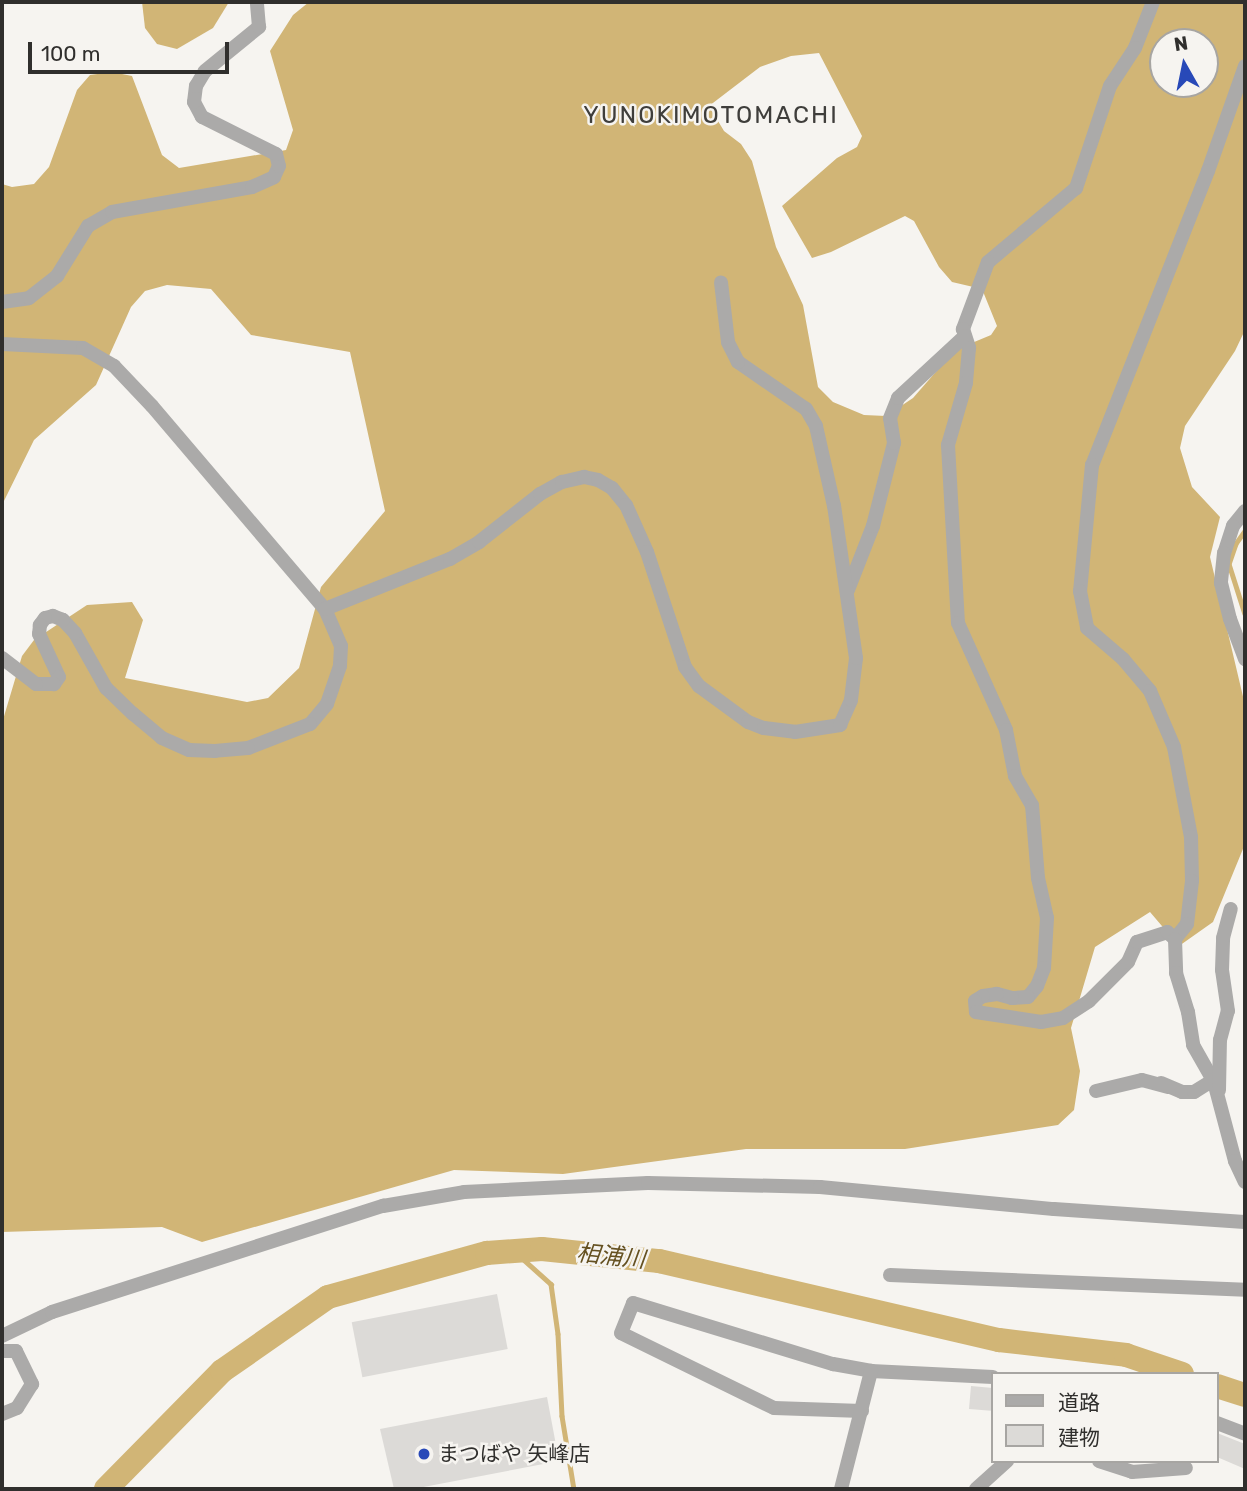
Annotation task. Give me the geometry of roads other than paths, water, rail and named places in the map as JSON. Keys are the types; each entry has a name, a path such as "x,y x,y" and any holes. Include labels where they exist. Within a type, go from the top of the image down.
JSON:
{"street":[{"path":"2,302 29,298 57,275 88,226 112,212 252,187 274,177 279,166 276,154 202,117 194,102 196,86 205,71 259,27 257,2"},
{"path":"1153,2 1136,48 1110,86 1076,188 988,262 963,328 969,348 966,383 948,445 958,623 1006,730 1015,776 1032,805 1038,878 1047,918 1044,968 1037,986 1028,997 1012,998 997,994 983,996 975,1001 976,1012 1041,1022 1063,1018 1088,1002 1128,962 1137,942 1167,932 1175,939"},
{"path":"1245,66 1208,171 1111,410 1092,465 1080,592 1087,628 1123,659 1150,691 1171,736 1191,836 1192,881 1187,924 1175,939 1176,973 1188,1012 1193,1045 1213,1080 1236,1161 1245,1182"},
{"path":"325,609 450,559 479,542 540,494 562,482 584,477 598,480 612,488 626,505 647,552 685,667 699,686 748,722 764,728 795,732 840,724 851,700 856,658 848,592 816,426 806,409 738,362 729,342 721,282"},
{"path":"848,592 873,526 894,443 890,418 898,398 965,336"},
{"path":"2,344 83,348 114,366 152,406 325,609 341,646 340,666 327,704 310,724 248,748 189,750 162,738 106,688 75,633 63,620 53,616 45,618 39,634 59,677 54,684 36,684 2,658"},
{"path":"1245,511 1233,526 1224,553 1221,583 1230,620 1245,659"},
{"path":"1219,1098 1220,1040 1228,1011 1222,970 1223,938 1231,909"},
{"path":"1147,1075 1168,1087"},
{"path":"1096,1091 1142,1080 1194,1092 1213,1080"},
{"path":"2,1336 52,1312 383,1206 464,1192 648,1182 820,1187 1054,1209 1245,1222"},
{"path":"890,1275 1245,1290"},
{"path":"862,1411 774,1408 621,1333 634,1303 780,1350 871,1371 992,1377"},
{"path":"2,1351 16,1350 32,1384 17,1408 2,1414"},
{"path":"841,1489 871,1371"},
{"path":"1219,1424 1245,1434"},
{"path":"976,1489 1005,1463"},
{"path":"1105,1463 1132,1472 1186,1468"}],"waterway":[{"path":"1245,531 1236,544 1229,564 1245,614"},
{"name":"相浦川","path":"106,1489 222,1371 328,1297 487,1253 542,1249 659,1261 999,1340 1126,1355 1176,1372"},
{"path":"514,1251 551,1284 558,1334 562,1416 574,1489"},
{"name":"相浦川","path":"1219,1387 1245,1395"}],"place":[{"name":"まつばや 矢峰店","path":"424,1454"}],"district":[{"name":"YUNOKIMOTOMACHI","path":"711,116"}]}
